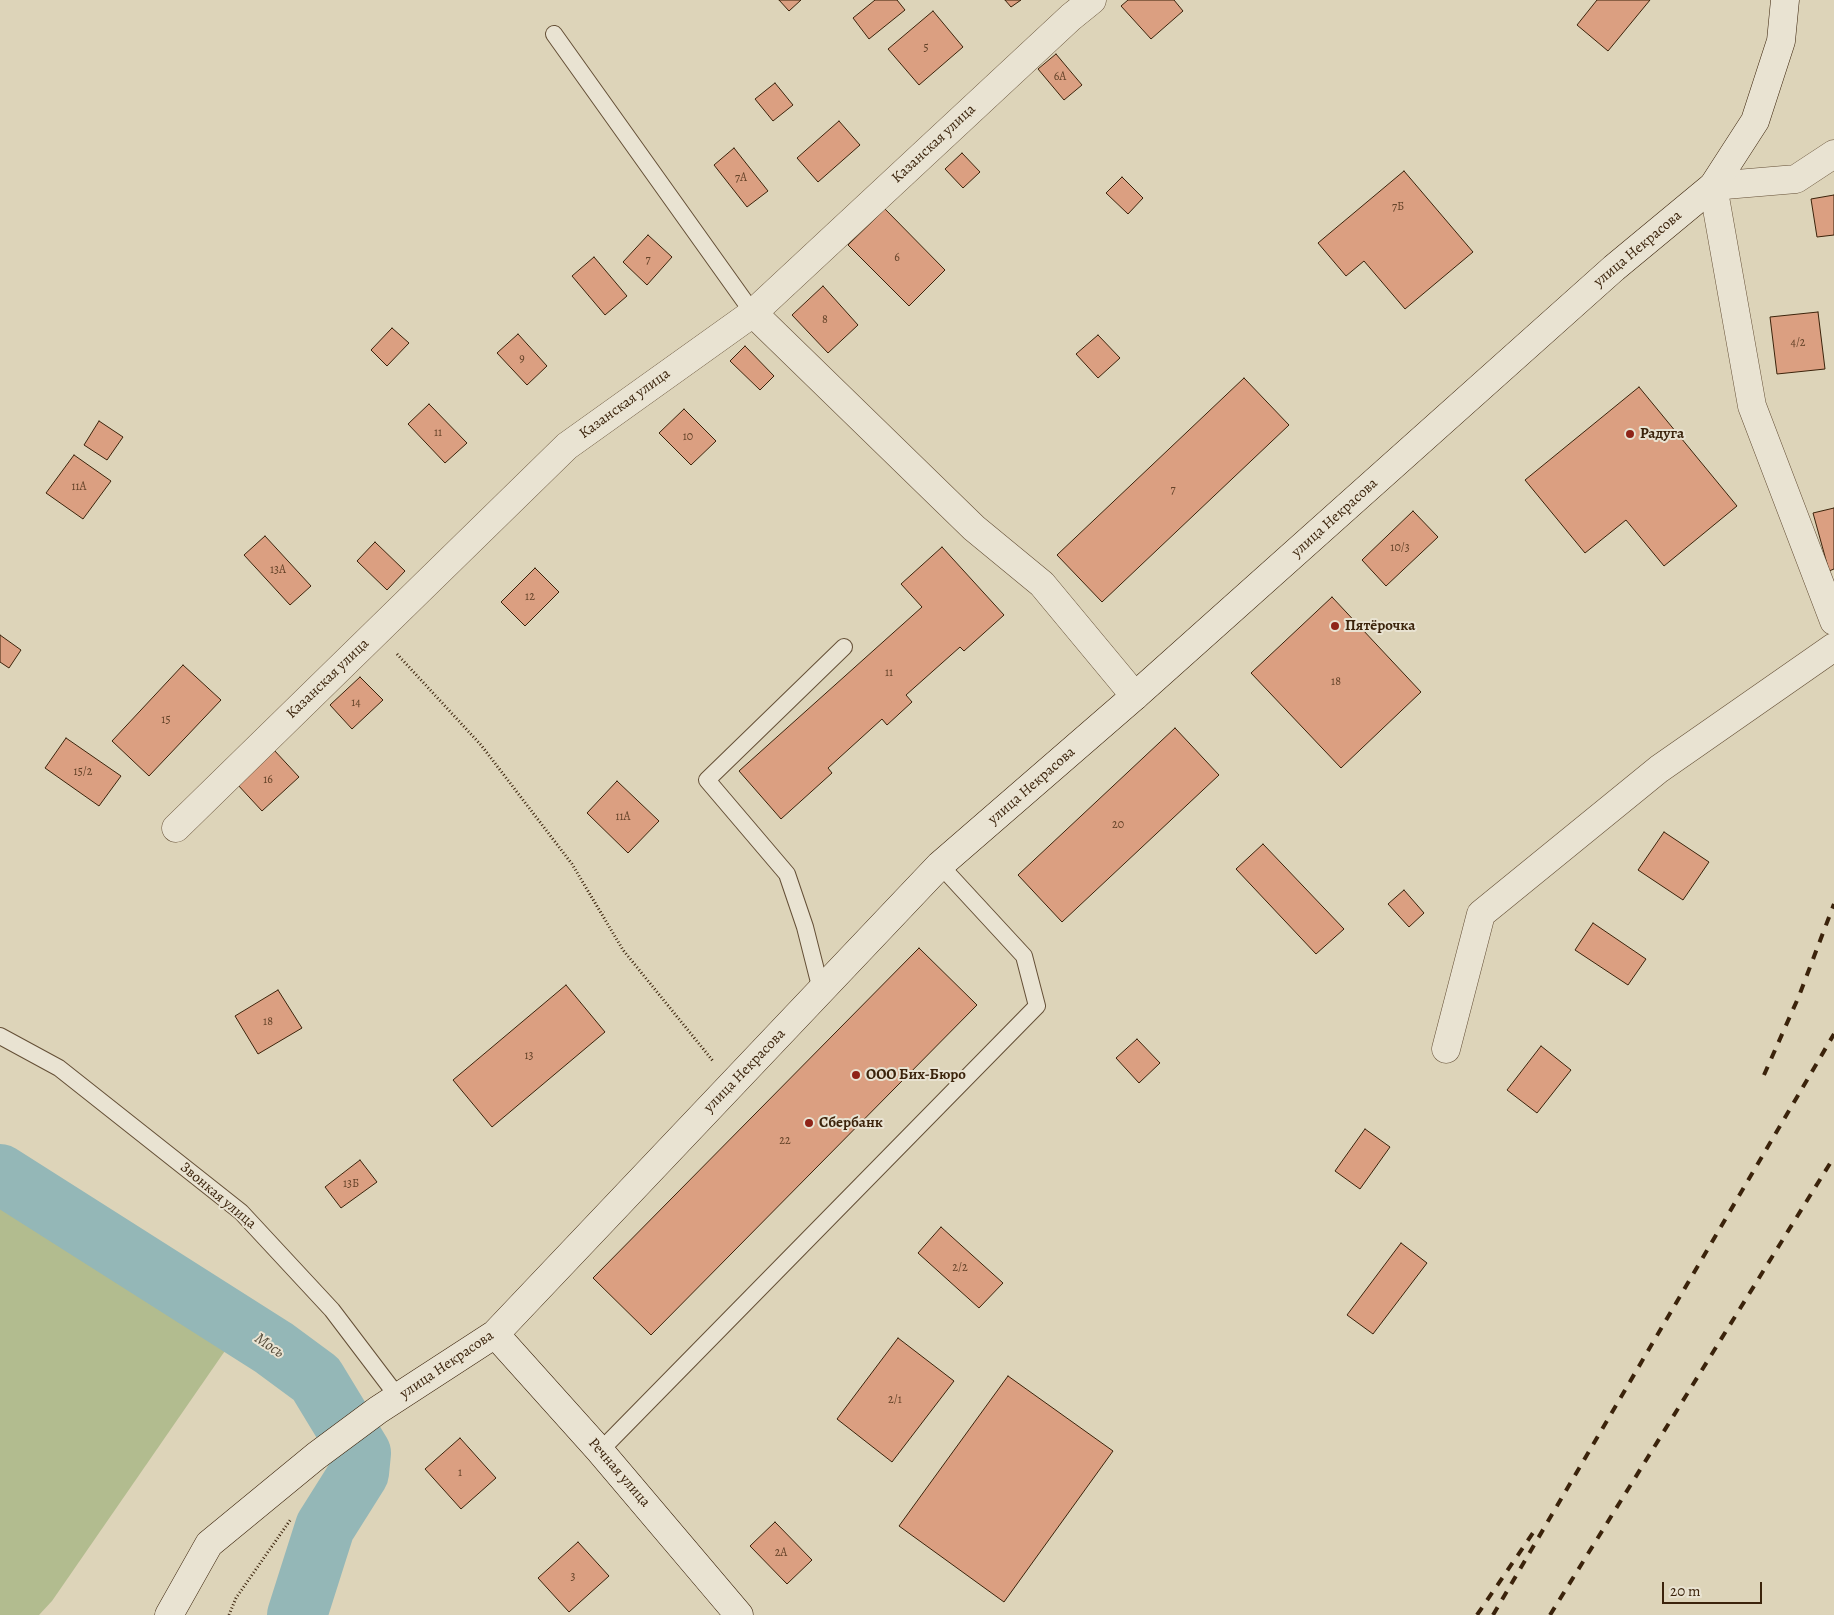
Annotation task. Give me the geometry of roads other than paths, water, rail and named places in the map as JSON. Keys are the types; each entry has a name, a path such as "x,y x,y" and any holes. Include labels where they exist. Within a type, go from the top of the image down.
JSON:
{"street":[{"name":"Казанская улица","path":"176,828 567,446 753,313 1071,16 1092,0"},
{"name":"улица Некрасова","path":"169,1615 209,1544 316,1456 388,1404 495,1334 940,865 1136,696 1614,268 1714,186 1755,121 1781,42 1785,0"},
{"path":"1834,154 1796,179 1714,186 1737,334 1752,406 1834,621"},
{"path":"753,313 974,528 1042,584 1136,696"},
{"path":"1446,1049 1481,914 1659,769 1834,647"},
{"name":"Речная улица","path":"495,1334 600,1451 739,1615"}],"lane":[{"path":"554,34 753,313"},
{"path":"821,990 805,927 787,874 707,780 844,647"},
{"path":"600,1451 1037,1006 1024,956 940,865"},
{"name":"Звонкая улица","path":"0,1036 59,1068 241,1212 332,1310 388,1404"}],"waterway":[{"name":"Мось","path":"0,1174 274,1348 316,1379 361,1453 359,1473 325,1527 297,1615"}],"railway":[{"path":"1764,1075 1799,996 1834,904"},
{"path":"1493,1615 1834,1034"},
{"path":"1550,1615 1834,1157"},
{"path":"1477,1615 1537,1527"}],"place":[{"name":"Радуга","path":"1630,434"},
{"name":"Пятёрочка","path":"1335,626"},
{"name":"ООО Бих-Бюро","path":"856,1075"},
{"name":"Сбербанк","path":"809,1123"}]}
